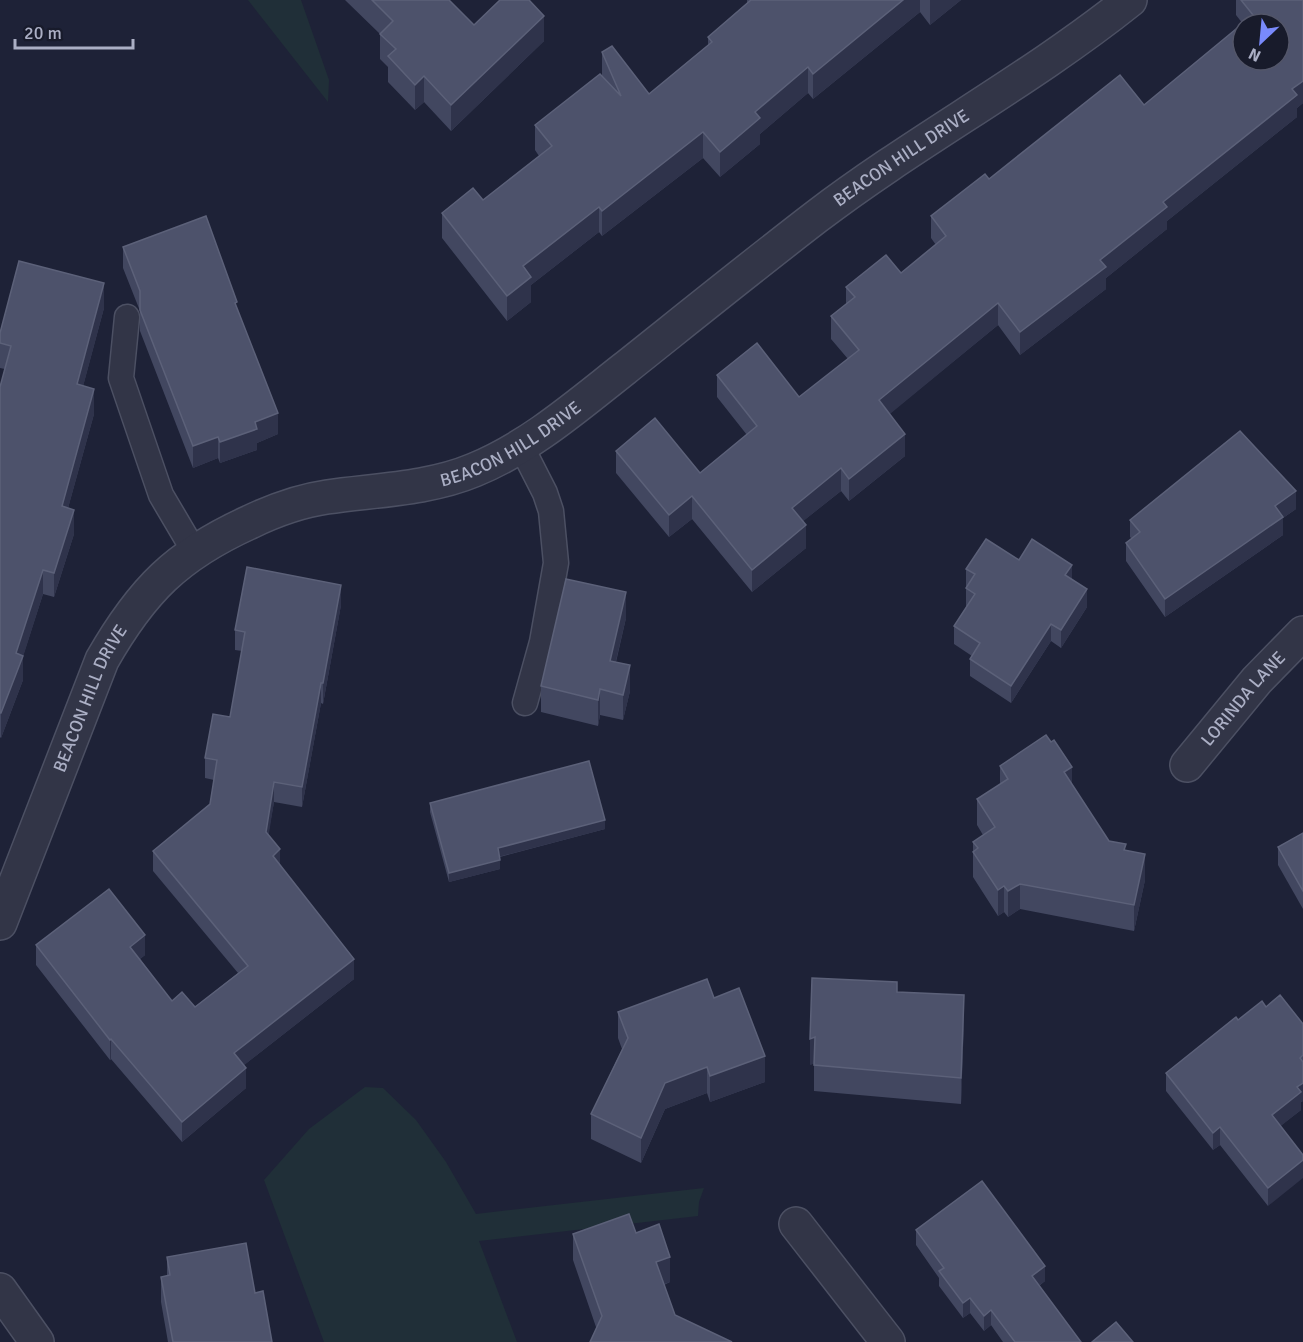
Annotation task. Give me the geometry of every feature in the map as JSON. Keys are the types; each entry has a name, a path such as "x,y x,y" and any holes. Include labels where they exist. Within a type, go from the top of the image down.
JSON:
{"street":[{"name":"BEACON HILL DRIVE","path":"0,923 102,660 116,636 150,590 174,566 194,551 230,531 294,504 324,497 443,480 472,471 521,446 594,393 818,216 867,181 1021,80 1130,0"},
{"name":"LORINDA LANE","path":"1187,765 1257,680 1303,633"},
{"path":"796,1224 888,1342"},
{"path":"0,1290 37,1342"}],"lane":[{"path":"127,317 121,378 161,495 194,551"},
{"path":"521,446 545,493 551,511 556,563 542,642 525,703"}],"shaded area":[{"path":"248,0 301,0 329,80 328,102"},
{"path":"365,1087 383,1088 416,1120 446,1162 476,1214 704,1188 699,1202 698,1216 479,1241 517,1342 324,1342 264,1180 309,1129"}],"building":[{"path":"372,0 449,0 474,25 500,0 529,0 544,16 451,105 424,76 415,85 388,56 396,49 380,34 393,21"},
{"path":"751,0 903,0 813,74 808,67 755,112 760,118 720,152 703,132 602,211 599,207 523,266 531,277 507,296 442,213 473,188 483,200 552,146 535,125 600,74 621,96 602,52 612,46 649,94 712,42 708,37"},
{"path":"1241,0 1303,0 1303,81 1292,89 1297,95 1163,202 1167,207 1100,260 1106,267 1020,332 998,303 879,400 905,434 849,479 841,468 792,508 806,525 752,570 692,496 669,515 616,451 655,418 700,473 757,426 717,375 757,343 799,397 859,350 831,316 855,297 846,287 886,255 901,273 946,236 931,216 985,174 989,179 1120,75 1144,105 1231,33 1231,72 1291,72 1291,12 1251,12"},
{"path":"206,216 237,302 235,303 278,413 255,422 257,429 220,442 218,437 193,446 140,310 140,291 123,247"},
{"path":"19,261 104,283 77,384 94,389 62,506 74,510 54,573 43,570 16,653 23,656 0,713 0,387 11,346 0,343 0,333"},
{"path":"1240,431 1296,491 1275,506 1283,517 1165,599 1126,543 1140,532 1130,520"},
{"path":"986,539 1019,560 1032,539 1072,565 1065,575 1087,589 1061,630 1051,624 1011,686 970,659 980,643 954,626 975,594 966,588 975,574 966,569"},
{"path":"247,567 341,585 302,787 274,782 266,832 280,849 273,856 354,959 234,1053 246,1068 182,1122 110,1040 36,945 109,889 145,935 130,947 172,1001 182,992 195,1007 248,966 153,851 210,804 217,760 205,758 213,714 230,717 245,632 235,630"},
{"path":"566,579 626,592 610,661 630,665 623,695 600,689 598,700 541,686"},
{"path":"1046,735 1051,742 1054,740 1072,767 1064,772 1109,841 1126,844 1124,850 1145,854 1134,905 1020,884 1008,891 1004,886 998,890 973,852 978,848 973,842 995,827 977,799 1008,779 1000,766"},
{"path":"589,761 605,820 498,848 500,860 449,873 430,803"},
{"path":"1303,833 1303,891 1278,847"},
{"path":"812,978 897,982 897,992 964,995 961,1078 814,1065 815,1037 810,1039"},
{"path":"707,979 714,998 739,988 765,1056 710,1076 707,1067 665,1083 641,1138 591,1114 628,1038 618,1012"},
{"path":"1280,995 1303,1024 1303,1055 1300,1058 1303,1062 1303,1083 1297,1087 1301,1092 1272,1115 1303,1155 1303,1160 1268,1188 1220,1127 1213,1133 1166,1073 1236,1017 1238,1020 1262,1001 1266,1007"},
{"path":"982,1181 1045,1266 1032,1276 1081,1342 1015,1342 991,1310 984,1316 970,1298 963,1303 939,1271 944,1268 916,1230"},
{"path":"629,1214 636,1233 659,1224 670,1257 656,1262 675,1315 732,1342 590,1342 602,1316 573,1234"},
{"path":"246,1243 255,1293 263,1291 272,1342 173,1342 161,1277 170,1275 167,1257"},
{"path":"1116,1322 1133,1342 1092,1342"}]}
